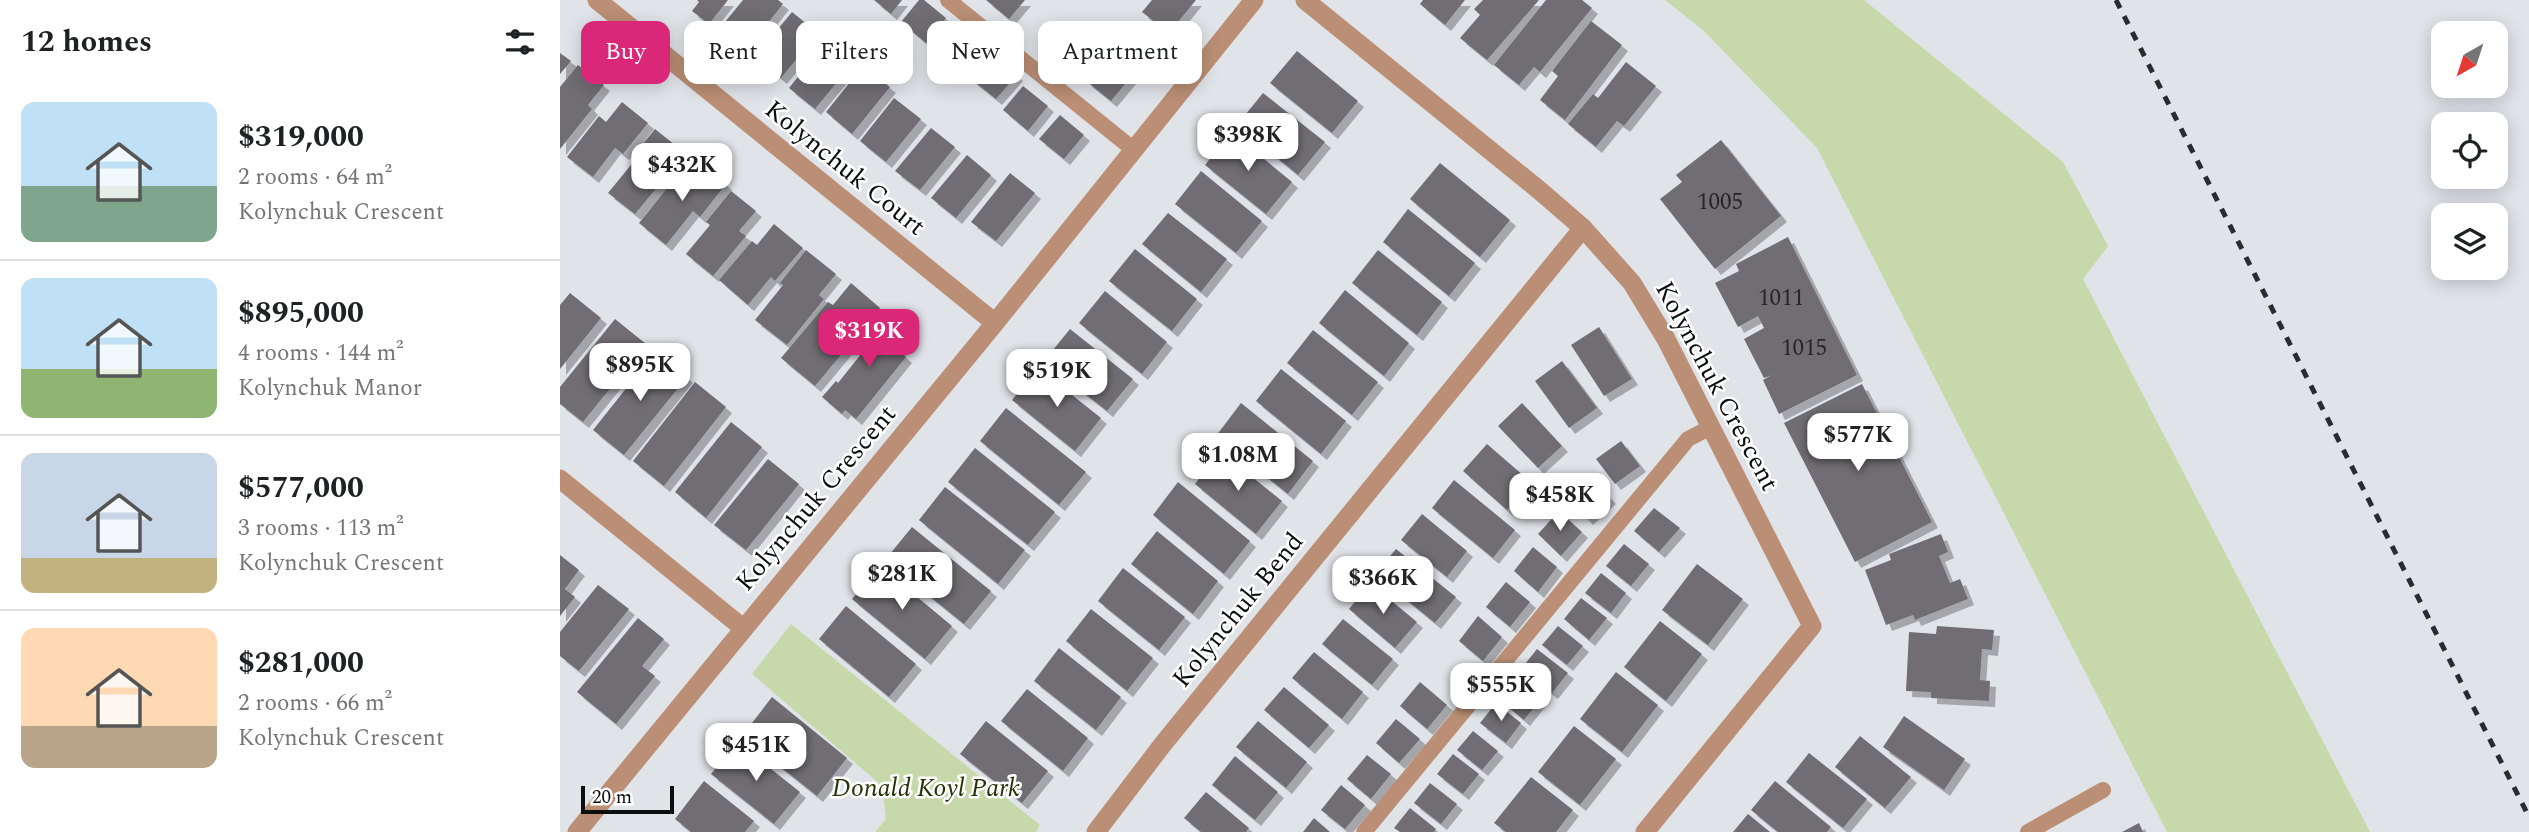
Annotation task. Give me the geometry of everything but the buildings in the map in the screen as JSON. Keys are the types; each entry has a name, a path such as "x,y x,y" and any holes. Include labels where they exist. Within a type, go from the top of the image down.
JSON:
{"street":[{"name":"Kolynchuk Court","path":"597,0 995,323"},
{"name":"Kolynchuk Crescent","path":"577,832 995,323 1254,0"},
{"name":"Kolynchuk Crescent","path":"1305,0 1583,228 1632,283 1666,339 1812,626 1645,832"},
{"name":"Kolynchuk Bend","path":"1096,832 1163,744 1583,228"},
{"path":"560,479 743,628"}],"lane":[{"path":"948,0 1133,150"},
{"path":"1364,832 1688,439 1711,427"},
{"path":"2028,832 2103,790"}],"green space":[{"path":"1665,0 1864,0 2063,162 2108,246 2083,279 2370,832 2167,832 1817,148 1704,31"},
{"name":"Donald Koyl Park","path":"791,624 1040,825 1036,832 875,832 886,819 882,786 752,674"}],"railway":[{"path":"2116,0 2529,817"}]}
